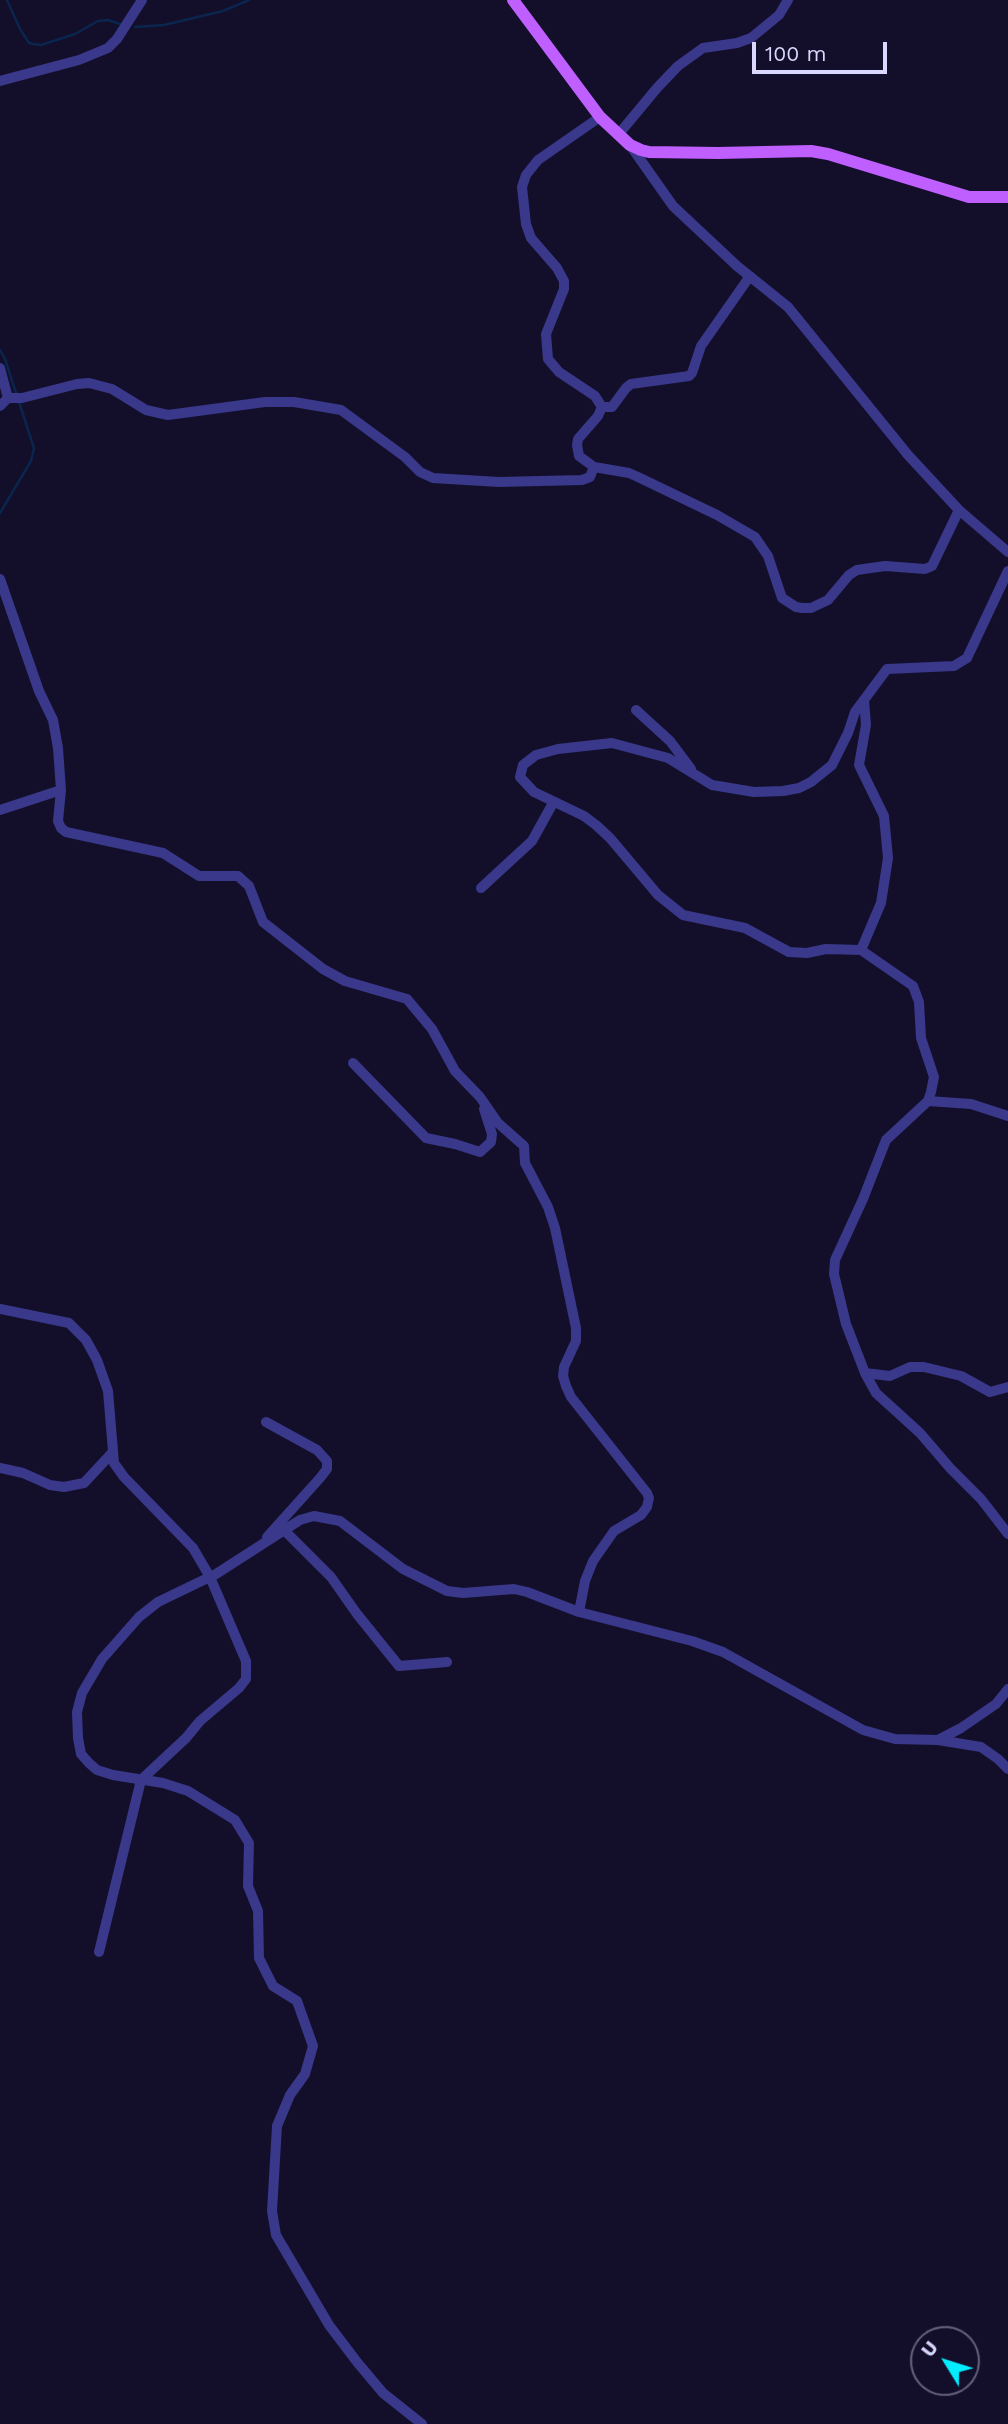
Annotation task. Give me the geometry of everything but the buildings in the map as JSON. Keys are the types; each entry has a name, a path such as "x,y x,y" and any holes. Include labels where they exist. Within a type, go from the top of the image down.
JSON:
{"main road":[{"path":"513,0 600,117 630,145 649,152 811,151 969,197 1008,197"}],"street":[{"path":"0,81 79,60 108,48 117,39 142,0"},
{"path":"618,135 678,66 703,48 751,38 779,15 789,0"},
{"path":"600,117 538,160 526,175 522,187 526,224 531,238 557,268 564,281 564,289 546,334 548,359 559,372 594,396 603,407"},
{"path":"630,145 673,206 788,307 908,455 958,510 1008,552"},
{"path":"603,407 612,407 631,384 689,376 702,346 750,276"},
{"path":"0,368 4,402 89,383 112,389 146,410 169,415 265,402 336,408 405,457 420,472 433,478 499,482 582,480 590,477 594,467"},
{"path":"603,407 578,439 576,445 579,456 594,467 638,477 755,537 768,556 782,598 796,607 811,608 828,600 857,569 885,566 925,569 932,566 958,510"},
{"path":"1008,570 964,661 954,666 887,669 855,712 832,765 811,782 783,791 754,792 712,785 668,758 612,743 547,751 529,759 523,765 520,777 534,792 596,825 659,895 683,915 745,928 789,952 861,950 914,986 919,1002 921,1038 934,1077 928,1101 886,1140 835,1260 834,1274 846,1324 865,1373 876,1393 920,1433 981,1499 1008,1534"},
{"path":"0,579 26,655 53,720 58,748 61,790 58,821 61,828 66,832 163,853 199,876 231,875 244,880 263,922 323,969 345,981 401,997 411,1004 432,1029 455,1071 480,1097 498,1123 524,1146 525,1163 548,1207 555,1228 576,1328 576,1340 564,1367 566,1387 649,1499 641,1515 614,1531 593,1561 585,1581 579,1612"},
{"path":"861,950 881,903 887,858 884,816 859,765 866,725 864,700"},
{"path":"636,710 670,741 695,776"},
{"path":"0,810 61,790"},
{"path":"481,888 532,841 553,803"},
{"path":"353,1063 426,1138 455,1143 473,1152 480,1152 491,1142 492,1133 480,1097"},
{"path":"928,1101 971,1104 1008,1116"},
{"path":"0,1309 58,1319 69,1323 86,1340 108,1391 112,1453 117,1469 193,1548 210,1577 246,1661 246,1679 239,1688 200,1721 186,1738 141,1780 99,1952"},
{"path":"865,1373 890,1376 910,1367 923,1367 961,1376 990,1392 1008,1387"},
{"path":"258,1547 327,1469 327,1461 317,1450 267,1422"},
{"path":"0,1468 64,1487 84,1483 112,1453"},
{"path":"422,2424 383,2393 357,2362 329,2325 276,2235 272,2211 277,2126 290,2095 305,2074 313,2046 297,2001 273,1986 259,1958 258,1911 248,1886 249,1843 235,1820 188,1791 163,1783 97,1770 82,1754 76,1726 82,1693 102,1659 139,1617 158,1602 210,1577 307,1517 329,1518 340,1521 403,1569 447,1591 463,1593 514,1589 579,1612 692,1642 723,1652 863,1730 895,1739 938,1740 981,1746 1008,1769"},
{"path":"284,1530 340,1587 357,1614 399,1666 447,1662"},
{"path":"938,1740 996,1704 1008,1689"}],"waterway":[{"path":"7,0 20,29 29,43 33,44 41,45 75,34 98,21 108,20 120,24"},
{"path":"135,27 164,25 223,11 249,0"},
{"path":"0,350 17,396"},
{"path":"0,513 31,461 34,448 19,402"}]}
